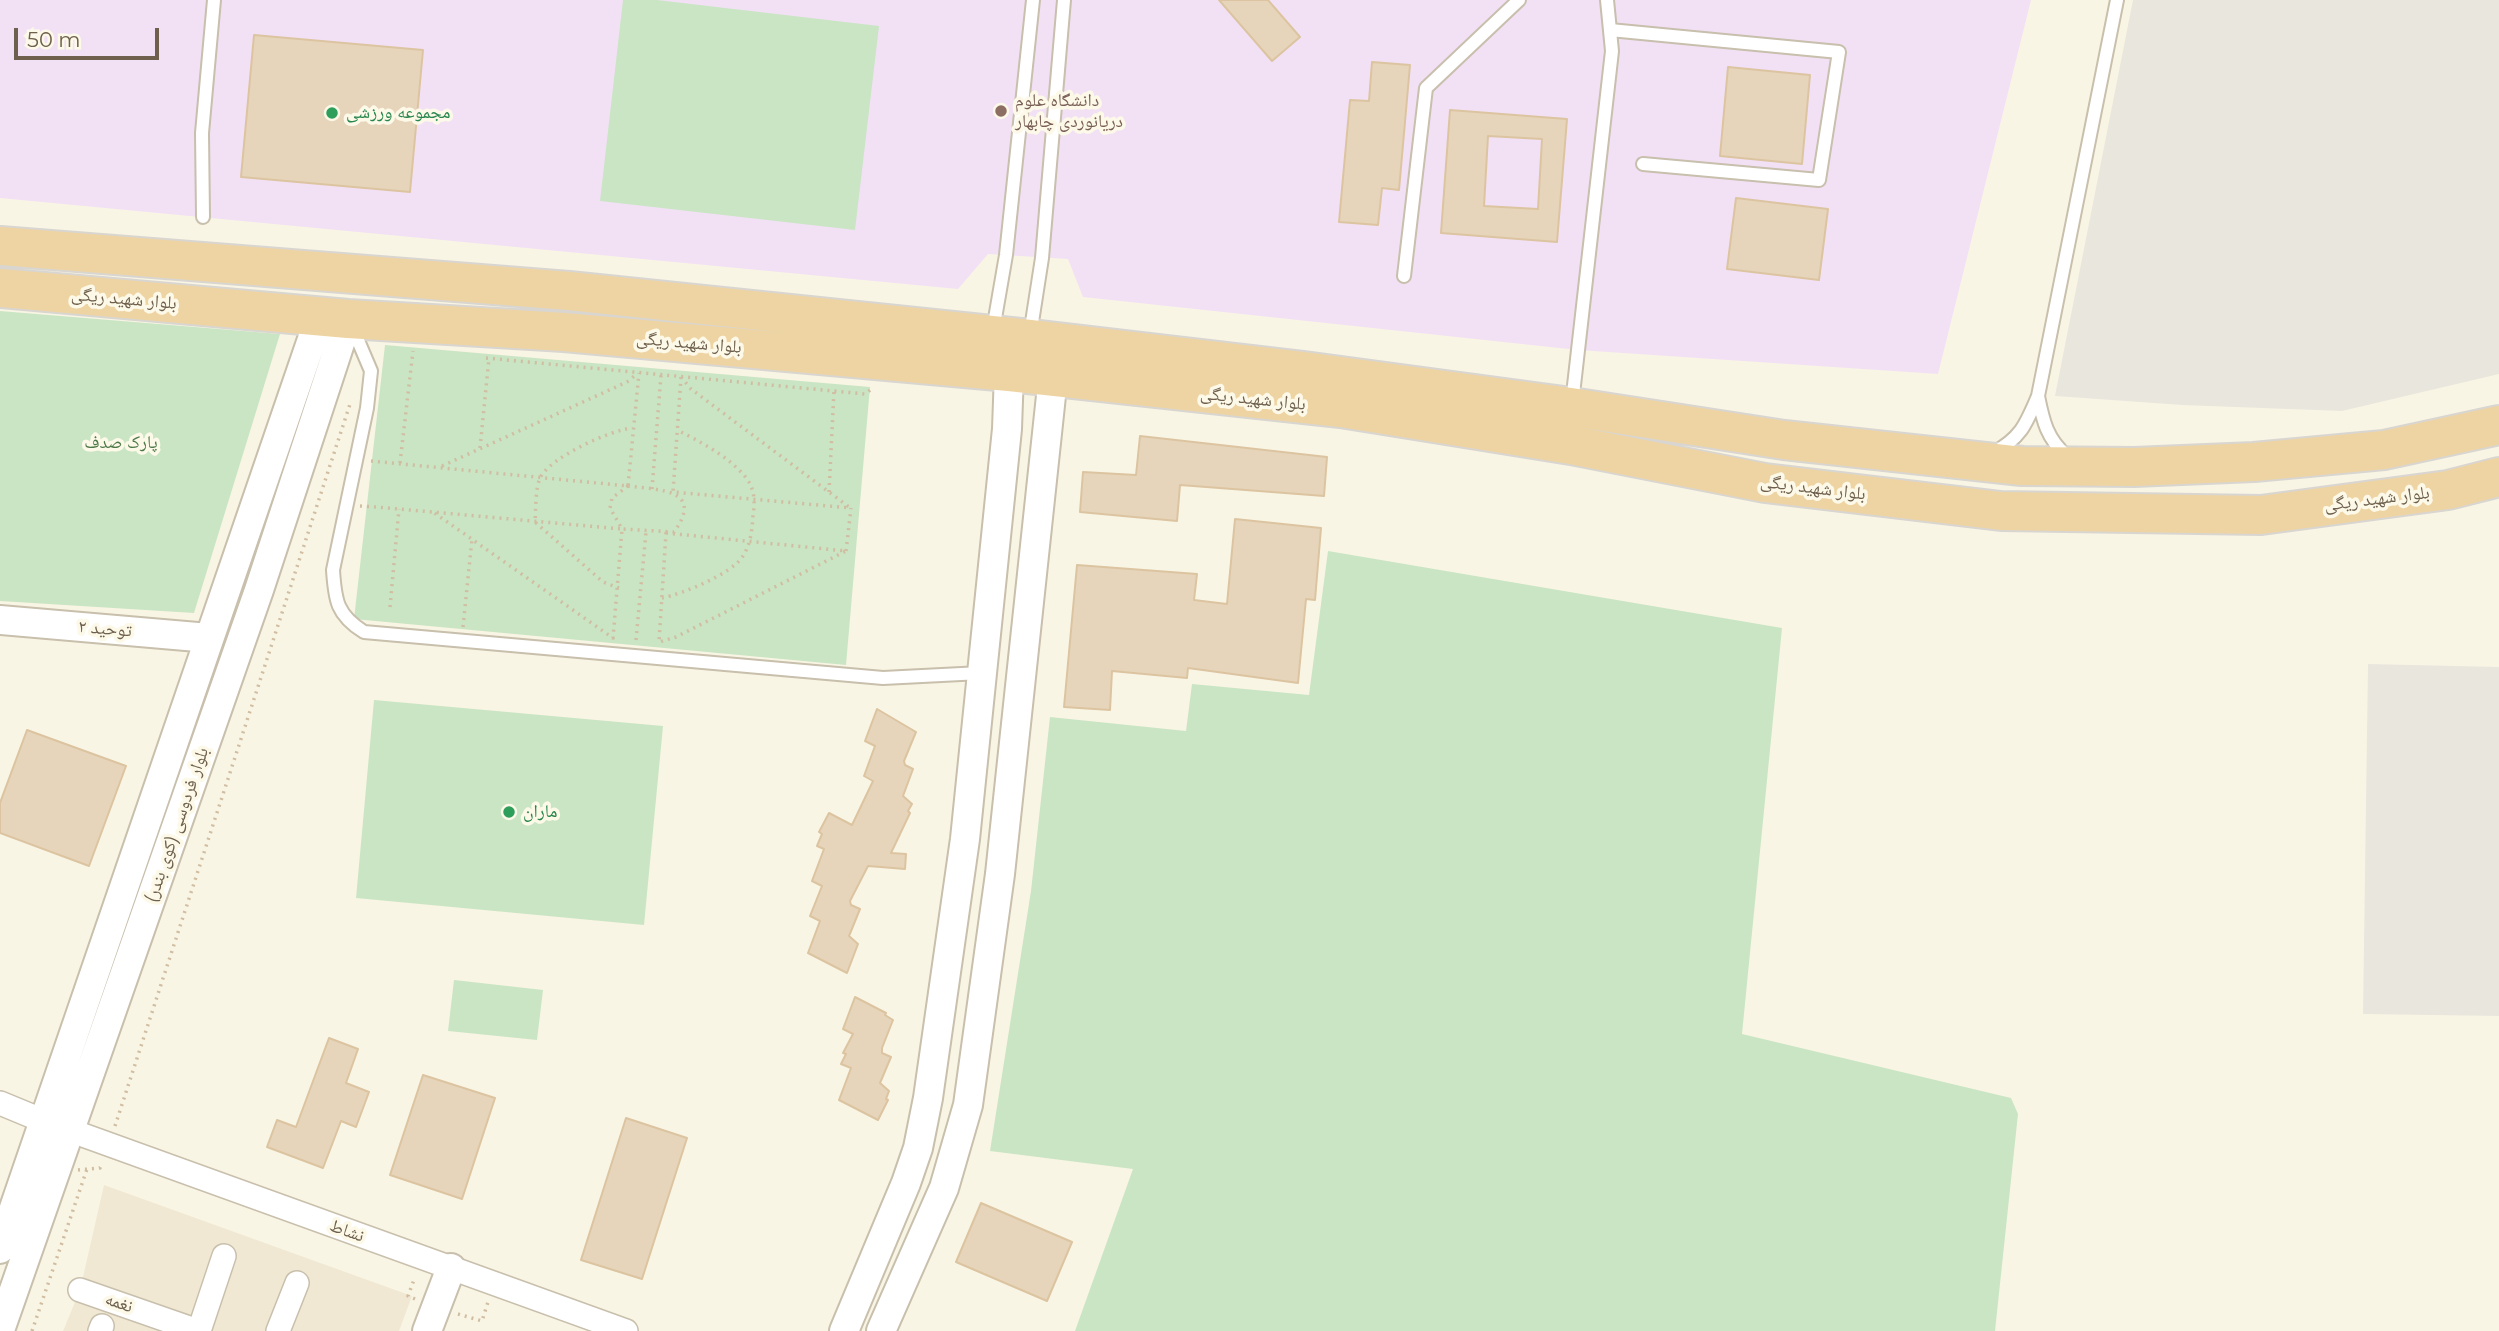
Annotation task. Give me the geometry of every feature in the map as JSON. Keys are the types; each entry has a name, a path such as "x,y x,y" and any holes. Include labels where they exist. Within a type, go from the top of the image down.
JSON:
{"highway":[{"name":"بلوار شهید ریگی","path":"0,246 569,291 1030,339 1304,371 1571,407 1784,440 2022,466 2083,467 2280,459 2384,450 2493,423"},
{"name":"بلوار شهید ریگی","path":"0,288 329,333 564,332 1009,372 1342,408 1571,445 1765,483 2001,512 2261,514 2448,490 2499,477"},
{"path":"2448,490 2499,506"}],"street":[{"name":"بلوار فردوسی (کوی بندر)","path":"0,1330 55,1172 58,1126 209,638 230,578 329,333"},
{"name":"بلوار فردوسی (کوی بندر)","path":"0,1249 58,1126 259,590 329,333"},
{"path":"844,1331 906,1183 918,1148 928,1098 965,839 1007,429 1009,372"},
{"path":"881,1331 944,1188 968,1105 1000,874 1053,377"},
{"path":"1007,429 1045,434"},
{"path":"230,578 259,590"},
{"name":"توحید ۲","path":"0,620 209,638"},
{"path":"928,1098 968,1105"},
{"name":"نشاط","path":"0,1103 109,1147 626,1331"},
{"path":"198,1331 224,1255"},
{"path":"427,1331 451,1268"},
{"path":"278,1331 297,1283"},
{"name":"نغمه","path":"80,1290 171,1326 198,1331"}],"lane":[{"path":"203,217 202,133 214,0"},
{"path":"992,335 1006,255 1033,0"},
{"path":"1030,339 1042,258 1064,0"},
{"path":"1404,276 1426,88 1519,0"},
{"path":"1571,407 1612,51 1607,0"},
{"path":"1977,461 2012,443 2026,425 2038,396 2117,0"},
{"path":"1610,30 1839,52 1819,180 1643,164"},
{"path":"329,333 371,370 333,570 334,596 345,620 364,632 883,678 981,673"},
{"path":"2038,396 2043,426 2055,446 2083,467"}],"path":[{"path":"400,463 413,350 426,352"},
{"path":"477,357 865,394 905,362"},
{"path":"480,448 489,358"},
{"path":"440,467 627,382 639,373"},
{"path":"433,512 613,638 622,529 610,508 612,498 628,486 639,373"},
{"path":"652,489 661,375"},
{"path":"673,492 681,377"},
{"path":"681,377 691,389 851,508"},
{"path":"829,492 834,391"},
{"path":"55,1172 100,1168 109,1147 352,396"},
{"path":"535,522 541,477 555,463 589,443 618,430 632,428"},
{"path":"662,598 701,584 741,560 750,542 755,499 748,480 733,465 706,444 677,430"},
{"path":"356,458 851,508"},
{"path":"666,533 674,532 683,520 685,508 681,497 673,492"},
{"path":"346,506 846,551"},
{"path":"846,551 851,508"},
{"path":"390,607 399,509"},
{"path":"535,522 603,582 619,588"},
{"path":"636,640 646,532"},
{"path":"666,533 659,642 676,637 846,551"},
{"path":"462,640 472,539"},
{"path":"32,1331 88,1169"}],"shaded area":[{"name":"دانشگاه علوم دریانوردی چابهار","path":"0,0 2031,0 1938,374 1578,350 1083,297 1068,259 988,254 958,289 0,198"},
{"path":"2133,0 2499,0 2499,374 2342,411 2182,405 2055,396"},
{"path":"2368,664 2499,667 2499,1016 2363,1014"},
{"path":"104,1185 412,1296 399,1331 63,1331 80,1290"}],"green space":[{"path":"623,0 657,0 879,26 855,230 600,201"},
{"name":"پارک صدف","path":"0,311 280,334 194,613 0,601"},
{"path":"385,345 870,387 846,665 354,619"},
{"path":"1328,551 1782,628 1742,1034 2011,1098 2018,1114 1995,1331 1075,1331 1133,1169 990,1151 1031,891 1050,717 1186,731 1192,684 1309,695"},
{"name":"ماران","path":"374,700 663,726 644,925 356,898"},
{"path":"454,980 543,990 537,1040 448,1031"}],"building":[{"path":"1219,0 1268,0 1300,37 1272,61"},
{"name":"مجموعه ورزشی","path":"254,35 423,50 410,192 241,177"},
{"path":"1372,62 1410,65 1399,190 1382,188 1378,225 1339,222 1350,100 1369,101"},
{"path":"1728,67 1810,75 1802,164 1720,156"},
{"path":"1450,110 1567,119 1557,242 1441,233","holes":["1488,136 1542,139 1538,209 1484,206"]},
{"path":"1736,198 1828,209 1819,280 1727,269"},
{"path":"1140,436 1327,457 1324,496 1180,485 1177,521 1080,512 1083,472 1136,475"},
{"path":"1235,519 1321,528 1315,600 1306,599 1298,683 1188,668 1187,678 1112,671 1110,710 1064,707 1077,565 1197,574 1194,600 1227,604"},
{"path":"877,709 916,732 904,761 905,765 913,769 903,796 912,804 891,853 906,854 905,869 868,866 850,901 851,905 860,909 849,936 858,944 847,973 808,953 820,921 810,916 822,886 812,881 824,849 817,846 822,834 819,832 829,813 852,825 873,781 864,776 875,746 865,741"},
{"path":"27,730 126,766 89,866 0,833 0,803"},
{"path":"855,997 886,1013 885,1015 893,1020 882,1048 882,1053 891,1057 880,1083 889,1091 888,1100 878,1120 839,1100 851,1068 841,1064 846,1054 843,1053 853,1034 843,1029"},
{"path":"329,1038 358,1049 346,1083 369,1092 356,1127 341,1121 323,1168 267,1147 277,1120 296,1127"},
{"path":"423,1075 495,1098 462,1199 390,1175"},
{"path":"626,1118 687,1138 642,1279 581,1260"},
{"path":"981,1203 1072,1242 1047,1301 956,1262"}],"place":[{"name":"دانشگاه علوم دریانوردی چابهار","path":"1001,111"},
{"name":"مجموعه ورزشی","path":"332,113"},
{"name":"ماران","path":"509,812"}]}
